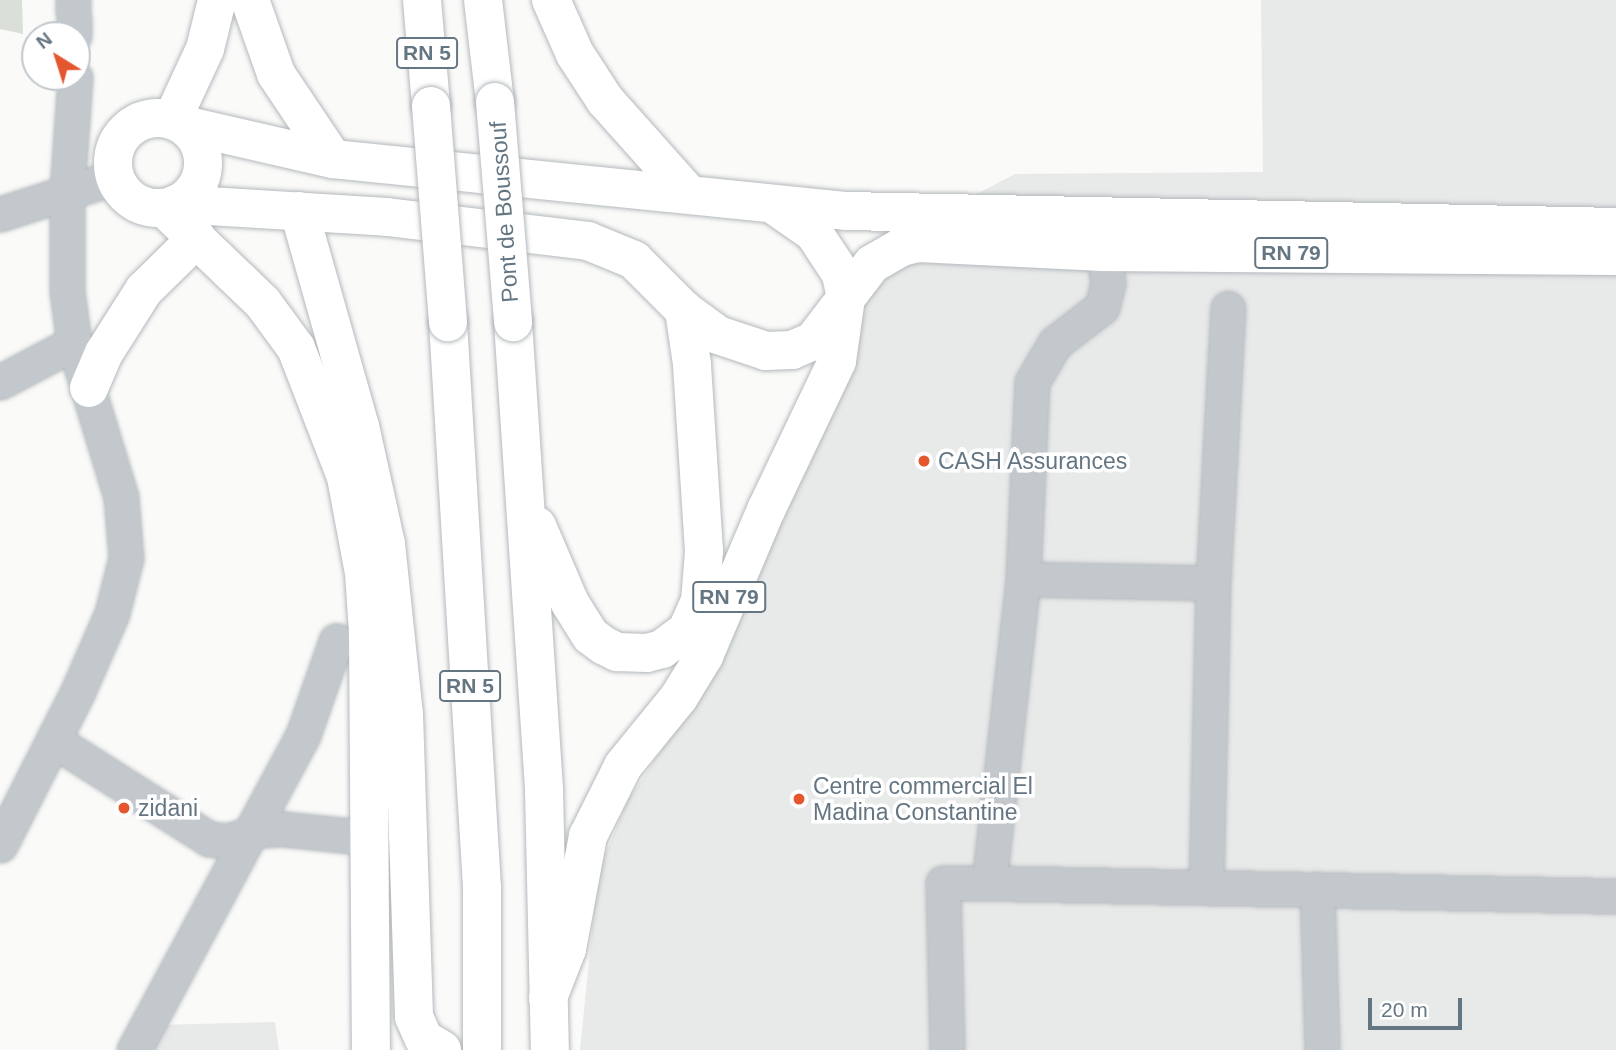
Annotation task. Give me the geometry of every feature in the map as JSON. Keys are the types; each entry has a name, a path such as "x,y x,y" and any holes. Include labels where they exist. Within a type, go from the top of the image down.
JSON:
{"highway":[{"path":"178,123 205,49 217,0"},
{"path":"250,0 276,74 334,159"},
{"name":"RN 5","path":"422,0 448,322 482,888 483,1050"},
{"name":"Pont de Boussouf","path":"483,0 495,102 524,492"},
{"path":"551,0 575,54 605,100 688,192"},
{"path":"147,119 178,123 194,135 204,160 197,186 170,206 140,204 115,177 114,153 126,131 147,119"},
{"name":"RN 79","path":"178,123 334,159 870,212 1103,213 1616,228"},
{"name":"RN 79","path":"548,998 567,949 587,836 623,766 679,697 704,656 766,510 837,360 846,298 830,252 814,233 773,204"},
{"path":"170,206 197,238 263,303 296,348 346,477 364,573 368,632 371,1050"},
{"name":"RN 79","path":"170,206 299,211 588,242 634,260 684,310 741,346 792,350 813,341 872,264 894,250 918,243 1103,252 1616,256"},
{"path":"299,211 360,426 386,544 404,715 414,1017 424,1039 442,1050"},
{"path":"89,388 104,354 144,290 197,238"},
{"name":"RN 79","path":"524,492 564,591 591,636 617,652 639,654 662,649 687,630 700,601 704,551 693,377 684,310"},
{"name":"RN 5","path":"524,492 544,790 550,1050"}],"street":[{"path":"73,0 74,21"},
{"path":"0,845 112,613 126,558 121,497 74,343 67,290 67,192 74,91"},
{"path":"0,214 115,177"},
{"path":"989,883 1023,579 1032,382 1055,343 1101,307 1108,283 1103,252"},
{"path":"1206,887 1213,583 1228,308"},
{"path":"0,382 74,343"},
{"path":"1023,579 1213,583"},
{"path":"134,1050 318,705 336,641"},
{"path":"53,740 209,839 228,841 250,833 284,829 370,838"},
{"path":"947,1050 943,883 1616,896"},
{"path":"1317,889 1322,1050"}],"shaded area":[{"path":"0,0 22,0 21,34 0,29"},
{"path":"1261,0 1616,0 1616,1050 580,1050 598,872 628,800 726,653 872,264 888,240 1015,174 1263,172"},
{"path":"275,1022 279,1050 140,1050 153,1025"}],"place":[{"name":"CASH Assurances","path":"924,461"},
{"name":"Centre commercial El Madina Constantine","path":"799,799"},
{"name":"zidani","path":"124,808"}]}
